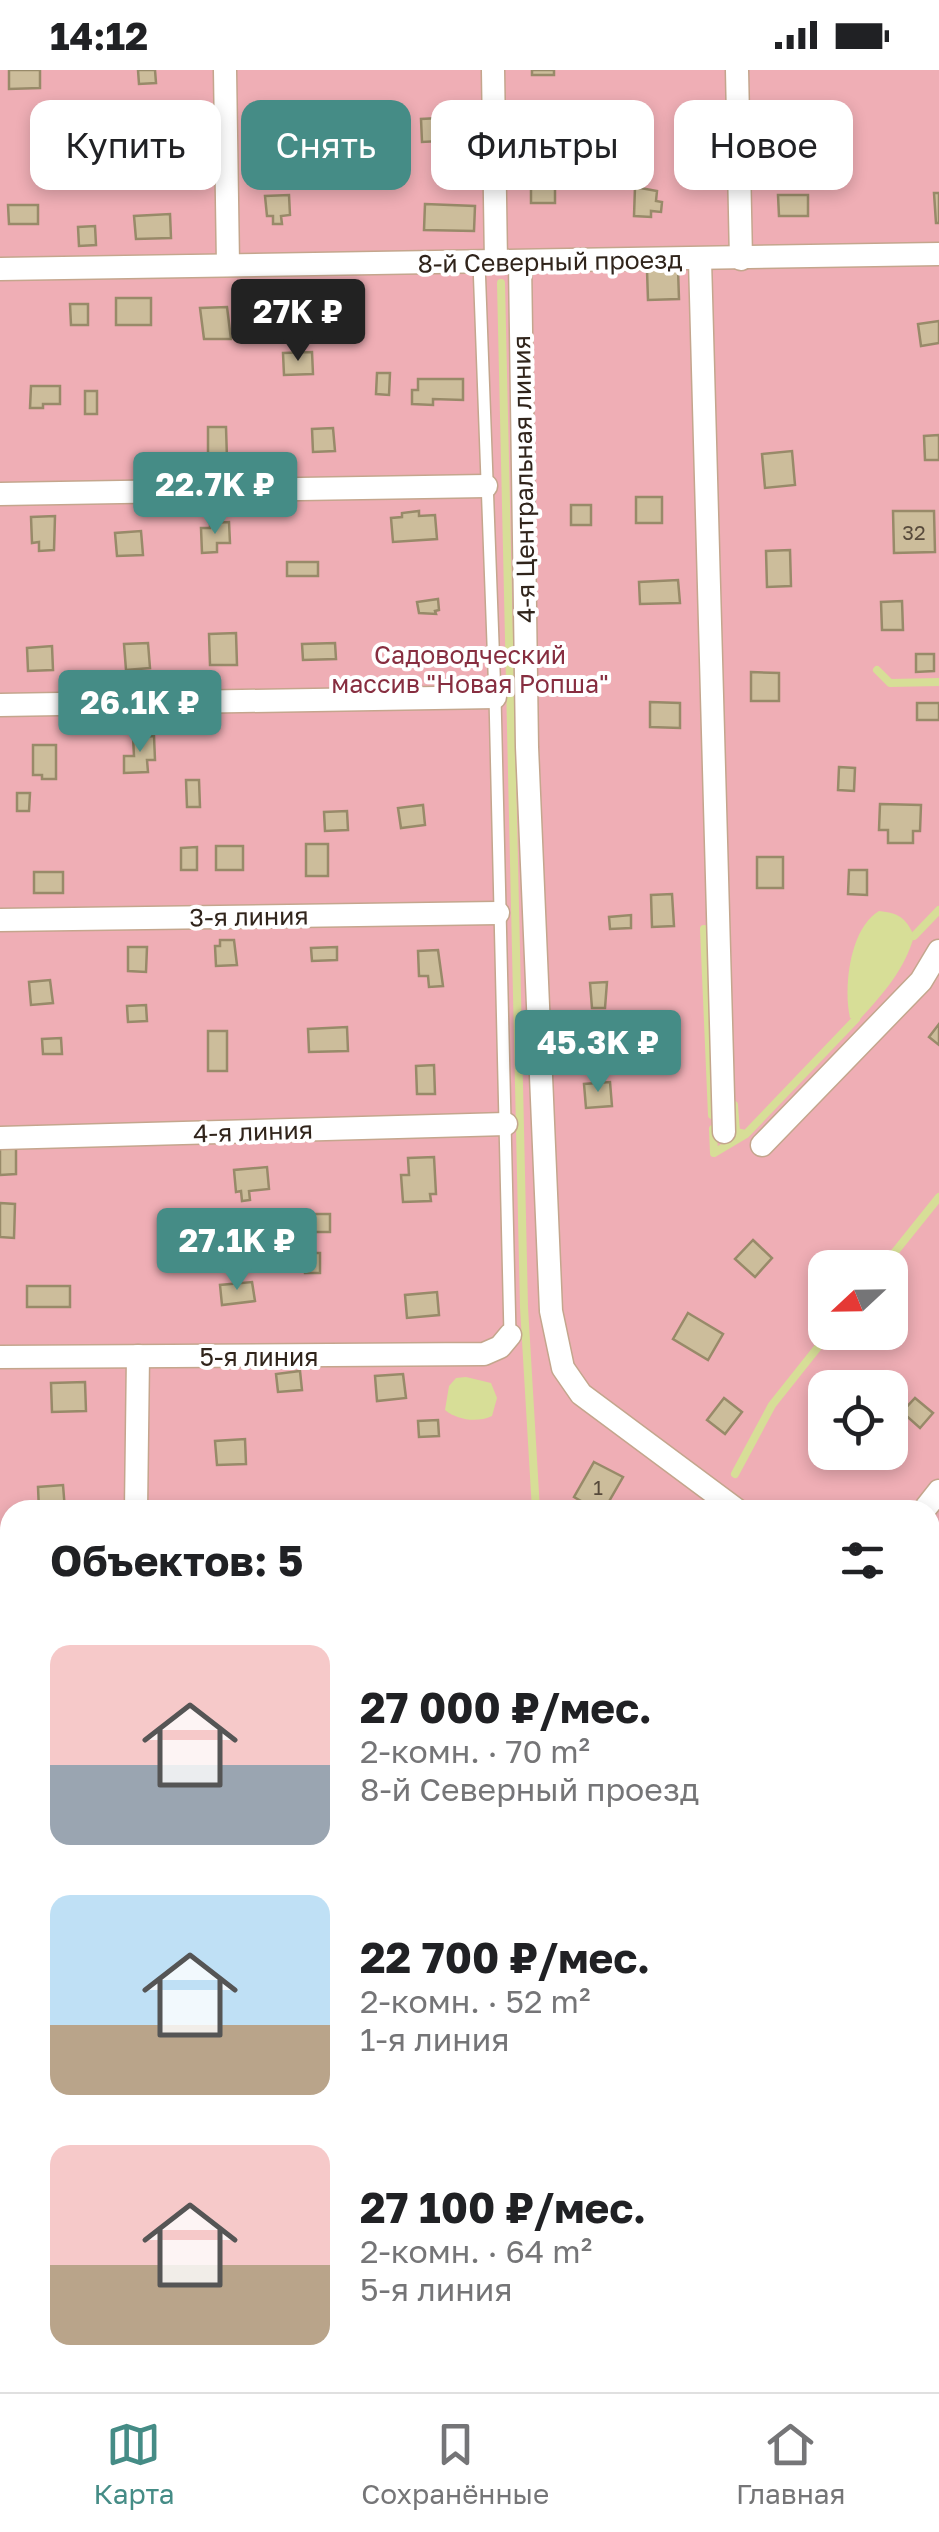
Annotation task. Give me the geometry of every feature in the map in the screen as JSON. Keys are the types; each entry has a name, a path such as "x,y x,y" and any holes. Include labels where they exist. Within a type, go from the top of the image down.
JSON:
{"street":[{"path":"225,70 228,264"},
{"path":"487,263 492,70"},
{"path":"737,70 741,258"},
{"name":"8-й Северный проезд","path":"0,269 939,254"},
{"path":"700,260 724,1132"},
{"name":"4-я Центральная линия","path":"520,262 527,747 551,1311 563,1368 582,1394 724,1500"},
{"path":"0,494 486,486"},
{"path":"0,705 495,697"},
{"name":"3-я линия","path":"0,920 498,912"},
{"path":"762,1145 921,980 939,951"},
{"name":"4-я линия","path":"0,1138 506,1124"},
{"name":"5-я линия","path":"0,1358 484,1354 500,1347 510,1335"},
{"path":"136,1500 138,1356"}],"lane":[{"path":"487,263 486,486 495,697 510,1335"}],"green space":[{"name":"Садоводческий массив \"Новая Ропша\"","path":"0,70 939,70 939,1500 0,1500"}],"shaded area":[{"path":"879,911 901,918 914,936 885,990 860,1019 850,1018 848,975 855,944 869,919"},
{"path":"456,1378 491,1383 497,1398 492,1416 467,1419 445,1410 449,1386"}],"building":[{"path":"9,70 40,70 40,88 9,89"},
{"path":"138,70 155,70 156,83 139,84"},
{"path":"532,70 554,70 554,75 532,75"},
{"path":"431,118 431,142 422,142 421,119"},
{"path":"531,190 555,190 555,203 531,203"},
{"path":"635,190 657,191 661,212 651,211 651,217 634,216"},
{"path":"934,193 939,193 939,223 936,223"},
{"path":"289,195 290,215 281,216 282,224 273,224 273,216 267,216 265,196"},
{"path":"778,195 808,195 808,216 779,216"},
{"path":"425,204 475,206 474,231 424,230"},
{"path":"8,205 38,205 38,224 9,224"},
{"path":"170,214 171,238 136,239 134,216"},
{"path":"95,226 96,245 79,246 78,227"},
{"path":"678,269 679,299 648,300 647,270"},
{"path":"297,296 318,296 318,326 297,327"},
{"path":"116,298 151,298 151,325 116,325"},
{"path":"70,304 88,304 88,325 71,325"},
{"path":"227,307 231,339 204,339 200,308"},
{"path":"939,321 939,343 921,346 918,324"},
{"path":"312,352 313,374 284,375 283,353"},
{"path":"377,373 390,373 389,395 376,394"},
{"path":"418,379 463,379 463,400 433,399 433,405 412,404 412,390 418,390"},
{"path":"31,386 60,386 60,404 30,408"},
{"path":"85,391 97,391 97,414 85,414"},
{"path":"208,427 226,427 227,459 208,460"},
{"path":"333,428 335,451 313,452 312,429"},
{"path":"939,435 939,460 925,460 924,436"},
{"path":"792,451 795,485 765,488 762,454"},
{"path":"636,497 662,497 662,523 636,523"},
{"path":"571,505 591,505 591,525 571,525"},
{"path":"419,511 419,516 435,515 437,539 393,542 391,518"},
{"path":"893,511 934,511 935,552 894,553"},
{"path":"55,516 54,550 39,551 39,542 32,543 31,517"},
{"path":"229,522 230,543 217,543 217,552 202,553 201,528 210,528 210,523"},
{"path":"141,531 143,555 117,556 115,533"},
{"path":"790,550 791,586 767,587 766,551"},
{"path":"287,562 318,562 318,576 287,576"},
{"path":"678,580 680,603 640,604 639,582"},
{"path":"438,599 436,614 419,613 417,602"},
{"path":"902,601 903,630 882,630 881,602"},
{"path":"236,633 237,665 210,665 209,634"},
{"path":"148,643 150,668 126,670 124,644"},
{"path":"335,643 336,659 303,660 302,644"},
{"path":"52,646 53,670 28,671 27,648"},
{"path":"916,654 934,654 934,671 916,672"},
{"path":"751,672 779,673 779,701 751,701"},
{"path":"650,702 680,703 680,728 650,727"},
{"path":"917,703 939,703 939,720 917,720"},
{"path":"154,736 155,760 147,760 148,772 124,773 124,756 134,756 133,737"},
{"path":"33,745 56,745 56,779 33,775"},
{"path":"839,767 855,768 854,791 838,790"},
{"path":"186,780 199,780 200,807 187,807"},
{"path":"17,793 30,793 29,811 17,811"},
{"path":"880,804 921,805 920,831 913,831 913,843 888,843 888,830 879,830"},
{"path":"423,805 425,825 401,828 398,808"},
{"path":"347,811 348,830 325,831 324,812"},
{"path":"306,844 328,844 328,876 306,876"},
{"path":"216,846 243,846 243,870 216,870"},
{"path":"197,847 197,870 181,870 181,848"},
{"path":"757,857 783,857 783,888 757,888"},
{"path":"849,870 867,870 867,895 848,894"},
{"path":"34,872 63,872 63,893 34,893"},
{"path":"672,894 674,926 652,927 651,895"},
{"path":"631,915 631,928 610,929 609,917"},
{"path":"220,940 234,940 237,965 216,966 215,946 220,946"},
{"path":"128,947 147,947 146,972 128,971"},
{"path":"337,947 337,960 312,961 311,948"},
{"path":"438,950 443,986 429,987 428,976 419,976 418,951"},
{"path":"50,980 53,1003 31,1005 29,982"},
{"path":"607,982 605,1008 592,1008 590,983"},
{"path":"146,1005 147,1021 128,1022 127,1006"},
{"path":"939,1024 939,1045 929,1037"},
{"path":"347,1027 348,1051 309,1052 308,1029"},
{"path":"208,1031 227,1031 227,1071 208,1071"},
{"path":"61,1038 62,1054 43,1054 42,1039"},
{"path":"434,1065 435,1094 417,1094 416,1066"},
{"path":"610,1082 612,1106 586,1108 584,1084"},
{"path":"0,1148 16,1148 16,1174 0,1175"},
{"path":"434,1157 436,1194 430,1194 431,1201 403,1202 401,1175 409,1175 408,1158"},
{"path":"267,1167 269,1189 249,1191 250,1200 242,1201 241,1191 236,1192 234,1170"},
{"path":"0,1203 15,1204 14,1238 0,1237"},
{"path":"305,1214 330,1214 330,1232 306,1232"},
{"path":"753,1240 772,1258 755,1277 735,1259"},
{"path":"305,1253 320,1253 320,1273 305,1273"},
{"path":"252,1282 255,1301 222,1305 220,1285"},
{"path":"27,1286 70,1286 70,1307 27,1307"},
{"path":"437,1292 439,1315 407,1318 405,1295"},
{"path":"688,1313 723,1334 708,1360 673,1339"},
{"path":"300,1371 302,1390 278,1392 276,1374"},
{"path":"403,1374 406,1398 377,1401 375,1376"},
{"path":"85,1382 86,1411 52,1412 51,1383"},
{"path":"724,1398 742,1412 725,1434 707,1420"},
{"path":"915,1398 933,1413 920,1428 908,1417 908,1406"},
{"path":"438,1420 439,1436 419,1437 418,1421"},
{"path":"245,1439 246,1464 217,1465 215,1441"},
{"path":"594,1462 623,1477 610,1500 574,1497"},
{"path":"63,1485 64,1500 39,1500 38,1487"}],"waterway":[{"path":"501,283 524,1307 535,1500"},
{"path":"877,670 890,683 939,682"},
{"path":"914,936 939,910"},
{"path":"704,929 712,1115"},
{"path":"713,1129 714,1153 746,1134 856,1019"},
{"path":"734,1105 736,1132 745,1134"},
{"path":"896,1250 939,1197"},
{"path":"735,1474 772,1405 816,1350"}]}
